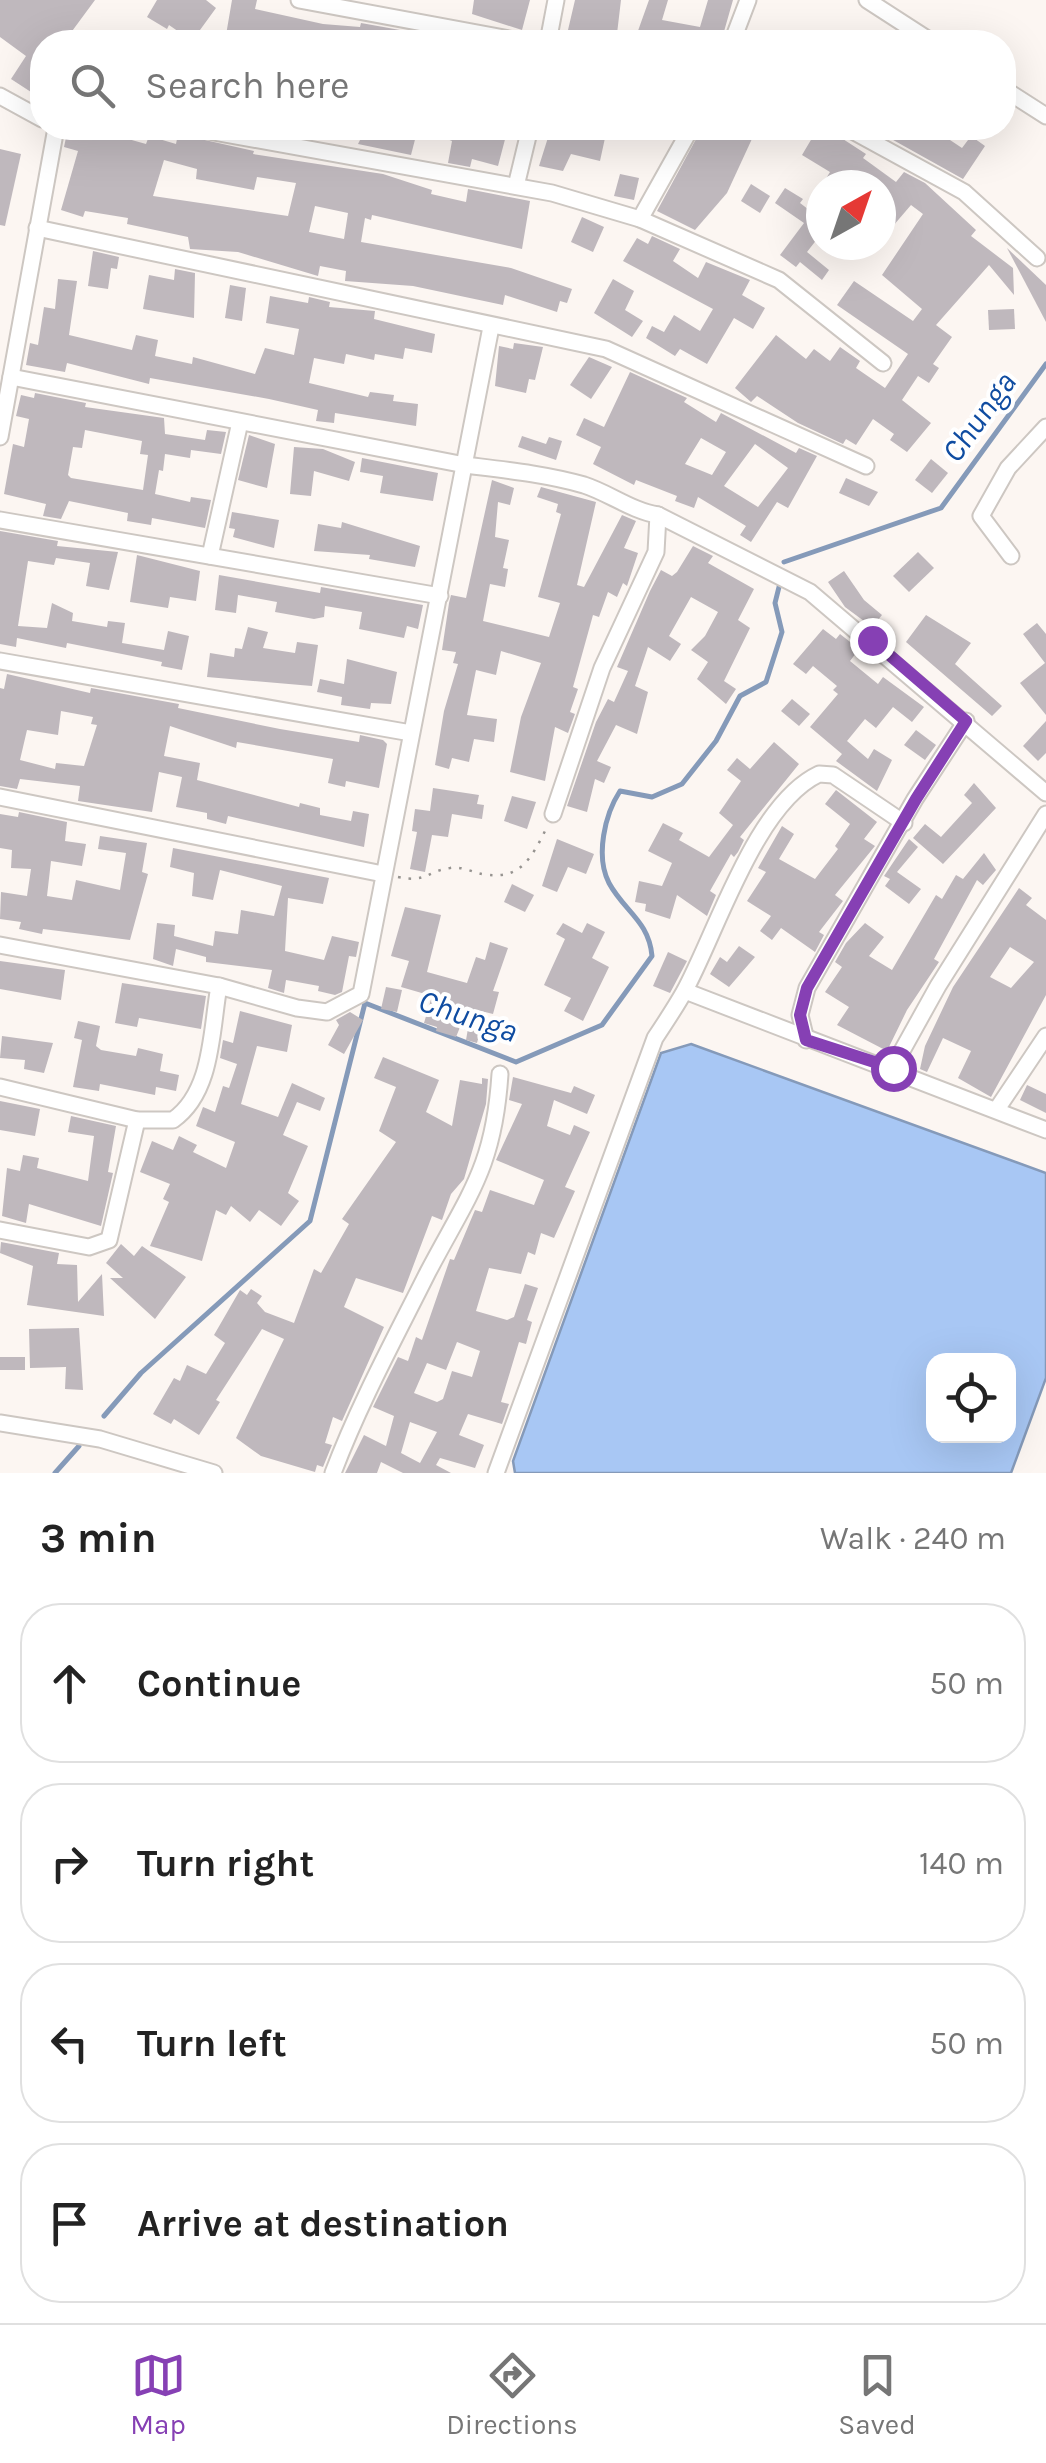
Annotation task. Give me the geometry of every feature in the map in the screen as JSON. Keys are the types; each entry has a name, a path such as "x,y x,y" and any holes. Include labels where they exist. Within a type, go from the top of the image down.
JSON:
{"street":[{"path":"299,0 460,30"},
{"path":"550,30 556,0"},
{"path":"737,30 748,0"},
{"path":"867,0 913,30"},
{"path":"0,96 30,112"},
{"path":"1016,96 1046,116"},
{"path":"0,437 54,140"},
{"path":"259,140 516,186 640,220 779,280 882,363"},
{"path":"516,186 527,140"},
{"path":"640,220 684,140"},
{"path":"869,140 964,192 1037,258"},
{"path":"37,228 492,327 572,338 606,349 866,466"},
{"path":"0,945 219,986 327,1012 346,1006 361,994 492,327"},
{"path":"11,378 585,486 643,513 658,515 810,592 1046,793"},
{"path":"210,556 240,422"},
{"path":"1011,556 981,516 1008,468 1046,427"},
{"path":"553,814 602,668 656,552 658,515"},
{"path":"0,520 440,596"},
{"path":"0,661 411,733"},
{"path":"806,1040 800,1015 807,988 966,721"},
{"path":"496,1473 655,1038 685,991 762,833 808,780 832,775 904,823"},
{"path":"0,797 382,874"},
{"path":"893,1068 938,986 1046,814"},
{"path":"0,1087 138,1120 173,1120 193,1103 203,1080 219,986"},
{"path":"685,991 1046,1130"},
{"path":"997,1109 1046,1036"},
{"path":"333,1473 431,1267 466,1210 492,1144 500,1074"},
{"path":"0,1230 88,1247 109,1240 138,1120"},
{"path":"0,1423 100,1438 214,1473"}],"path":[{"path":"382,874 420,881 450,868 498,876 512,873 524,868 533,856 553,814"}],"water":[{"path":"691,1044 1046,1173 1046,1378 1011,1473 515,1473 513,1461 661,1053"}],"building":[{"path":"0,0 95,0 73,30 30,30 30,91 11,79 26,56 0,37"},
{"path":"157,0 206,0 216,8 200,30 176,30 169,25 167,29 147,17"},
{"path":"232,0 257,0 255,9 323,24 360,27 361,23 400,30 227,30"},
{"path":"474,0 530,0 522,30 472,14"},
{"path":"575,0 621,0 617,30 568,30"},
{"path":"649,0 668,0 662,20 700,27 708,0 733,0 724,30 638,30"},
{"path":"65,140 132,140 146,144 148,140 162,140 176,144 177,140 205,140 254,151 253,154 383,174 432,190 431,194 466,202 468,189 530,201 522,249 372,215 371,220 365,218 361,242 511,268 572,289 567,303 560,301 557,312 505,295 503,305 413,286 345,281 346,271 320,266 318,276 238,252 190,249 188,237 127,224 128,218 85,211 83,217 61,210 78,151 64,147","holes":["164,160 197,169 196,179 254,190 257,177 296,183 288,216 153,196","315,206 348,213 344,239 309,232"]},
{"path":"360,140 415,140 411,155 358,144"},
{"path":"505,140 498,166 472,159 470,167 448,163 452,141"},
{"path":"547,140 605,140 600,161 571,154 563,171 539,166"},
{"path":"695,140 751,140 727,193 695,230 657,211"},
{"path":"811,140 844,140 866,154 863,158 880,170 827,170 802,155"},
{"path":"893,140 950,140 962,148 968,140 977,140 985,146 963,179"},
{"path":"0,149 21,154 5,226 0,225"},
{"path":"904,172 925,183 976,230 971,236 1013,268 1014,295 989,265 936,325 952,337 933,364 939,368 929,383 918,376 902,400 931,423 907,452 890,440 894,434 873,419 856,445 846,439 843,444 798,423 757,396 751,402 735,388 776,335 806,359 814,349 830,361 840,347 860,361 856,368 885,388 908,354 837,305 854,281 913,321 922,309 882,275 896,260 923,214 911,205 896,222 896,182"},
{"path":"620,174 639,178 634,200 614,196"},
{"path":"751,184 770,196 760,213 741,201"},
{"path":"785,188 803,199 800,203 806,208 806,260 817,260 829,270 822,280 800,262 796,267 780,255 804,223 775,203"},
{"path":"582,217 604,227 593,252 571,242"},
{"path":"652,236 680,249 673,261 698,278 706,262 750,280 742,295 765,308 753,329 734,318 707,364 680,349 675,356 646,338 652,326 664,332 674,315 700,331 713,309 623,261 637,238 648,244"},
{"path":"1007,248 1046,285 1046,322"},
{"path":"93,251 119,257 117,269 111,268 108,289 88,286"},
{"path":"175,269 195,273 194,318 143,309 149,275 174,280"},
{"path":"58,279 77,281 69,335 132,350 136,335 158,340 155,356 192,364 193,357 255,374 265,348 294,355 299,329 266,323 270,296 308,303 309,297 330,302 329,307 375,311 374,319 435,334 432,353 405,348 403,359 375,354 374,360 346,354 344,364 314,358 309,383 368,397 370,392 394,395 393,401 418,404 416,426 335,413 334,423 316,421 318,410 269,399 150,378 149,384 67,363 65,372 26,365 30,343 38,345 44,307 55,309"},
{"path":"613,279 634,291 625,310 643,321 632,337 594,313"},
{"path":"230,285 246,288 242,321 225,318"},
{"path":"1014,309 1015,329 989,330 988,310"},
{"path":"514,343 543,347 535,380 529,379 526,393 495,386 499,346 513,349"},
{"path":"589,357 612,367 591,399 570,385"},
{"path":"630,372 687,398 684,402 716,422 721,413 796,453 799,448 817,456 788,508 777,502 751,542 740,535 746,526 698,497 694,508 675,501 677,496 636,480 634,485 593,464 601,447 576,435 584,418 604,427","holes":["701,438 726,452 712,475 685,464","755,444 788,468 758,507 724,486"]},
{"path":"35,393 86,403 85,407 164,418 165,434 205,440 207,430 226,432 221,454 191,450 190,458 165,454 163,471 159,470 155,494 190,502 191,497 211,500 205,528 152,518 151,525 127,521 128,513 69,501 61,519 43,516 46,504 4,494 13,444 24,447 29,419 16,416 21,395 34,398","holes":["85,430 142,441 140,454 148,455 143,490 68,475 73,447 82,448"]},
{"path":"249,435 275,444 267,488 238,480"},
{"path":"522,436 546,444 549,437 562,441 556,460 518,447"},
{"path":"294,447 323,449 355,462 349,481 314,471 311,496 290,494"},
{"path":"362,458 438,473 433,501 380,493 383,476 360,472"},
{"path":"931,459 948,473 932,493 915,480"},
{"path":"846,478 878,492 869,506 839,493"},
{"path":"492,480 514,488 510,505 498,502 495,537 509,540 503,568 508,569 505,587 490,584 483,621 549,637 560,603 538,597 561,514 556,512 558,504 537,497 541,487 596,502 577,585 584,587 622,515 636,521 624,548 638,553 627,586 623,583 617,597 608,592 599,617 593,615 573,687 578,689 570,712 575,714 568,733 555,727 545,781 510,772 521,717 541,663 501,651 496,675 476,670 467,715 497,719 494,742 474,739 469,762 452,758 449,769 435,765 444,711 458,664 453,663 456,652 442,650 449,603 451,595 466,598"},
{"path":"232,512 279,520 274,548 233,537 235,529 229,528"},
{"path":"342,522 420,546 415,567 369,559 370,555 314,551 318,524 341,528"},
{"path":"0,531 58,541 57,546 118,552 109,590 86,586 90,563 56,558 54,565 28,561 18,626 47,628 52,603 73,613 72,621 107,627 108,621 125,623 122,643 164,650 168,631 189,636 182,670 161,666 162,662 67,643 66,648 17,638 16,647 0,644"},
{"path":"693,546 713,556 708,563 754,589 738,620 750,628 724,681 736,689 726,704 697,679 708,662 691,650 705,636 718,612 691,597 669,636 681,644 670,661 648,647 635,686 648,692 637,734 616,725 597,761 611,767 604,783 595,779 587,812 567,806 596,722 608,699 614,702 628,671 617,667 650,591 661,570 672,576"},
{"path":"918,552 934,568 909,592 893,576"},
{"path":"137,555 200,571 196,601 170,597 168,608 130,602"},
{"path":"844,571 864,600 882,615 872,627 845,607 828,582"},
{"path":"219,575 320,593 321,587 423,605 418,629 407,626 404,638 359,629 362,612 325,606 324,617 314,619 275,612 277,602 238,595 236,613 215,610"},
{"path":"926,615 971,643 955,664 1002,706 992,716 906,642"},
{"path":"1037,623 1046,634 1046,715 1020,683 1045,663 1023,634"},
{"path":"248,627 268,632 263,648 295,653 297,642 318,645 312,686 207,677 210,653 234,657 235,648 242,649"},
{"path":"823,629 836,639 840,634 859,649 850,661 878,684 883,677 924,707 912,722 893,707 876,728 865,719 847,741 868,759 874,749 892,760 877,791 836,761 842,754 810,727 838,694 833,690 837,686 813,666 806,674 793,664"},
{"path":"347,659 397,672 391,704 371,703 370,709 341,705 342,697 317,692 320,679 344,684"},
{"path":"7,674 90,693 91,688 179,704 178,708 280,729 359,742 360,735 383,740 387,744 379,788 346,781 345,787 328,783 333,759 237,742 236,748 170,726 164,756 200,763 197,780 299,807 300,803 320,808 320,815 351,821 353,811 369,814 364,847 228,816 226,824 207,819 207,813 176,807 182,777 159,772 152,812 78,801 80,786 20,779 17,789 0,786 0,688 4,689","holes":["61,711 93,717 91,724 97,725 84,766 56,763 55,769 20,760 27,730 58,735"]},
{"path":"792,699 810,714 799,726 781,711"},
{"path":"1046,721 1046,753 1038,761 1023,746"},
{"path":"916,730 936,745 925,760 904,745"},
{"path":"774,742 799,764 740,837 744,840 738,852 734,857 731,854 710,891 716,895 707,916 677,895 670,919 645,911 646,904 635,902 639,881 662,886 672,863 648,851 663,823 683,833 679,840 709,857 733,825 719,813 741,781 727,770 737,758 750,769"},
{"path":"974,783 996,808 943,864 913,838 925,824 941,837 972,803 964,795"},
{"path":"433,788 479,795 477,804 484,805 482,819 452,814 448,837 432,835 425,872 410,869 417,832 412,831 415,809 430,811"},
{"path":"836,790 877,822 864,839 875,846 835,895 843,901 819,932 824,935 815,952 781,928 772,940 760,931 771,916 747,901 766,872 758,868 782,826 794,834 779,859 815,879 838,849 835,846 850,824 825,804"},
{"path":"512,796 536,802 527,829 504,821"},
{"path":"19,812 67,822 65,841 86,844 82,866 51,861 47,896 72,900 76,880 120,890 126,853 98,849 100,836 147,843 142,872 148,874 130,940 43,929 42,934 19,929 21,922 0,919 1,892 27,896 31,869 11,868 12,850 0,848 0,814 18,817"},
{"path":"557,839 594,854 586,874 568,867 557,892 542,886"},
{"path":"909,839 918,847 897,872 921,889 909,904 885,886 890,879 884,876"},
{"path":"173,848 329,878 323,904 288,898 285,951 324,960 332,936 359,942 356,957 349,956 342,992 335,995 318,991 319,986 286,980 284,993 268,988 272,970 206,962 206,957 176,949 173,966 153,959 157,923 175,925 174,936 213,946 215,931 238,934 241,910 274,916 282,886 220,870 213,900 192,896 194,873 170,867"},
{"path":"984,853 996,870 983,885 977,880 934,959 939,962 907,1010 887,1051 837,1025 849,1007 825,992 842,967 835,962 846,943 865,923 884,937 869,956 892,970 936,895 942,899 956,875 963,879"},
{"path":"512,884 534,895 525,912 504,902"},
{"path":"1019,888 1032,898 1026,905 1046,920 1046,995 991,1097 958,1078 971,1051 943,1038 927,1072 920,1069 925,1046 953,987","holes":["1010,947 1034,962 1011,988 990,977"]},
{"path":"405,907 441,915 427,972 467,983 476,957 485,960 490,942 508,948 493,991 499,992 493,1014 485,1012 477,1043 466,1040 470,1017 465,1015 456,1037 436,1031 437,1027 424,1023 432,996 401,987 409,961 391,956"},
{"path":"563,923 582,933 587,923 605,932 592,958 609,967 583,1021 564,1011 571,998 544,985 565,939 556,934"},
{"path":"739,946 755,957 729,987 710,974 720,957 727,962"},
{"path":"668,952 687,961 670,993 653,986"},
{"path":"0,961 65,970 61,1000 0,989"},
{"path":"122,983 206,996 201,1029 139,1018 137,1027 115,1023"},
{"path":"386,987 402,990 397,1012 381,1009"},
{"path":"240,1011 292,1025 287,1052 257,1046 241,1104 278,1117 292,1083 325,1098 320,1111 297,1102 283,1135 308,1146 288,1193 299,1201 281,1226 259,1210 250,1222 231,1206 226,1215 216,1210 202,1261 150,1246 169,1202 163,1199 170,1184 140,1172 152,1141 173,1150 179,1136 197,1145 193,1152 226,1168 235,1142 196,1126 203,1107 215,1112 223,1086 229,1088 237,1064 220,1058 223,1040 233,1043"},
{"path":"350,1012 363,1020 344,1054 328,1045 339,1025 336,1020"},
{"path":"78,1021 100,1026 96,1046 101,1050 136,1056 138,1048 163,1054 160,1071 179,1075 176,1091 156,1087 155,1095 100,1084 99,1091 73,1087 82,1040 74,1038"},
{"path":"2,1036 53,1043 44,1073 24,1069 25,1060 0,1058"},
{"path":"383,1057 439,1080 426,1112 452,1126 460,1080 482,1084 482,1078 488,1079 486,1104 464,1179 451,1194 442,1220 432,1216 403,1293 356,1278 344,1307 384,1327 342,1421 333,1417 325,1443 332,1445 323,1467 317,1465 315,1472 261,1456 236,1438 284,1339 262,1329 216,1400 220,1402 199,1435 174,1419 171,1424 153,1414 174,1378 180,1381 187,1365 206,1374 225,1343 214,1335 240,1290 247,1295 251,1289 262,1296 257,1303 265,1312 294,1323 314,1269 321,1273 349,1224 342,1219 396,1142 379,1131 396,1087 374,1078"},
{"path":"513,1077 571,1093 574,1086 595,1095 587,1114 554,1100 547,1126 570,1135 574,1125 590,1132 565,1187 575,1191 554,1238 541,1233 535,1255 528,1252 521,1274 489,1268 476,1311 507,1320 514,1317 525,1284 538,1288 527,1320 532,1322 526,1344 519,1342 501,1402 509,1404 502,1424 468,1414 459,1435 484,1445 475,1468 440,1458 436,1465 451,1473 403,1473 381,1462 377,1473 345,1473 364,1435 386,1446 394,1416 373,1407 398,1357 408,1361 416,1337 422,1340 450,1259 454,1260 475,1210 482,1212 490,1190 534,1205 544,1180 496,1160 522,1104 509,1100","holes":["457,1342 480,1351 472,1377 452,1371 443,1399 437,1402 414,1393 427,1363 446,1370","410,1422 437,1432 420,1463 401,1453"]},
{"path":"1027,1085 1046,1094 1046,1113 1020,1100"},
{"path":"0,1101 40,1109 35,1136 0,1130"},
{"path":"71,1116 116,1126 108,1172 113,1173 101,1226 29,1204 26,1223 2,1216 7,1168 20,1171 23,1155 39,1158 37,1168 88,1181 94,1136 68,1132"},
{"path":"1,1242 59,1253 57,1264 77,1265 78,1302 102,1274 104,1316 27,1305 33,1266 0,1253"},
{"path":"121,1244 134,1256 142,1246 186,1277 155,1319 110,1278 123,1278 106,1263"},
{"path":"79,1328 83,1390 65,1389 66,1367 30,1368 29,1329"},
{"path":"0,1357 25,1357 25,1370 0,1370"}],"waterway":[{"name":"Chunga","path":"784,562 941,508 1046,364"},
{"name":"Chunga","path":"104,1416 141,1373 310,1221 365,1003 516,1062 602,1025 652,956 646,934 615,893 605,872 602,848 610,811 620,791 652,797 682,784 716,741 740,696 766,682 782,632 775,603 781,579"},
{"name":"Chunga","path":"55,1473 79,1446"}],"route":[{"path":"872,640 966,721 916,799 807,988 800,1015 806,1040 893,1068"}]}
